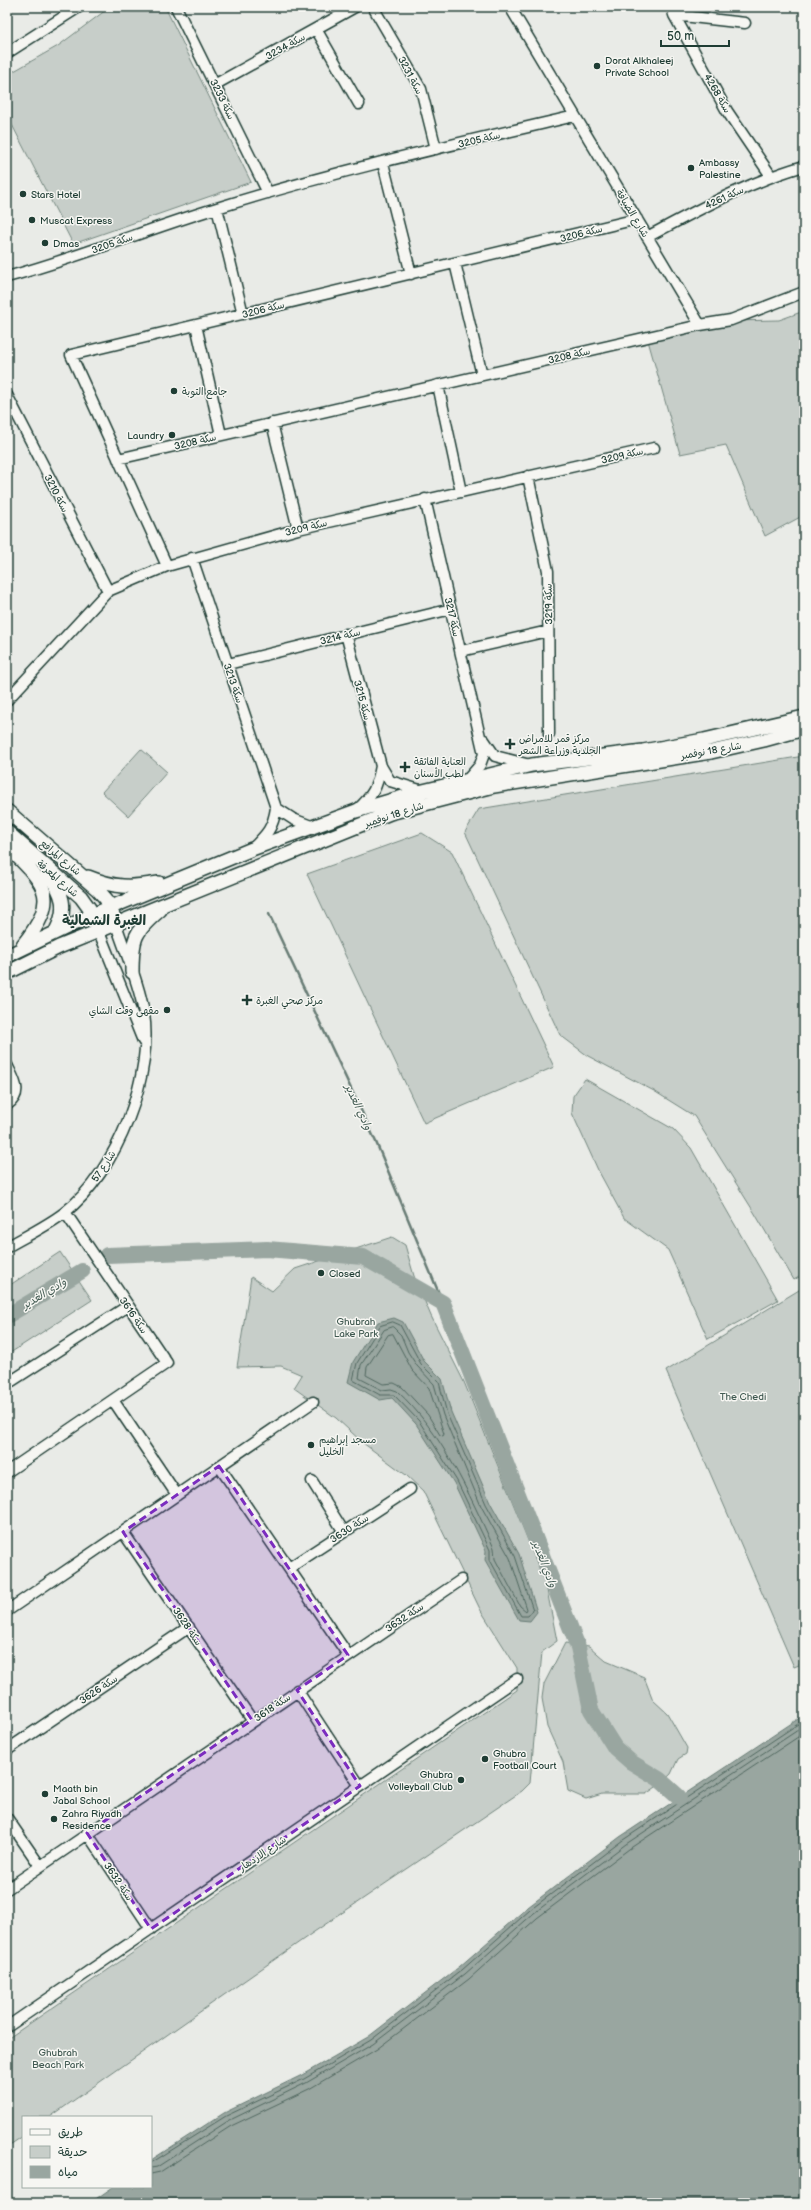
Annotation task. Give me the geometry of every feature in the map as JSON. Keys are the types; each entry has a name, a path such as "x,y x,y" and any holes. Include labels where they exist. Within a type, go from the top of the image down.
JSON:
{"main road":[{"name":"شارع 18 نوفمبر","path":"7,956 56,931 92,915 186,878 252,849 311,826 356,811 423,791 532,765 643,751 704,740 804,717"},
{"name":"شارع 18 نوفمبر","path":"7,974 59,948 116,924 390,813 455,795 560,774 711,752 804,729"},
{"name":"شارع المرافع","path":"7,811 76,869 97,889 110,908"},
{"name":"شارع المعرفة","path":"7,832 81,897 92,915 99,932"},
{"path":"7,846 37,876 44,886 45,897 41,918 37,927 20,949"},
{"path":"40,862 56,883 61,895 63,918 56,931"},
{"path":"76,869 106,884 123,888 186,878"},
{"path":"132,972 132,946 136,934 168,903"},
{"path":"110,908 116,924"}],"street":[{"path":"7,53 78,7"},
{"name":"سكة 3233","path":"176,7 216,84 268,193"},
{"name":"سكة 3234","path":"216,84 355,7"},
{"name":"سكة 3231","path":"373,7 421,89 436,149"},
{"name":"شارع الضيافة","path":"510,7 700,325"},
{"path":"673,11 745,23"},
{"name":"سكة 4268","path":"673,11 727,111 771,176"},
{"path":"316,28 359,104"},
{"name":"سكة 3205","path":"7,277 43,267 217,208 268,193 436,149 575,116"},
{"path":"383,163 411,274"},
{"name":"سكة 4261","path":"648,237 709,204 771,176 804,166"},
{"path":"217,208 243,314"},
{"name":"سكة 3206","path":"118,459 72,355 637,219"},
{"path":"455,263 482,375"},
{"path":"700,325 731,320 804,292"},
{"path":"196,325 221,435"},
{"name":"سكة 3208","path":"118,459 700,325"},
{"path":"438,385 461,492"},
{"name":"سكة 3210","path":"7,394 108,591"},
{"path":"272,423 298,529"},
{"name":"سكة 3209","path":"7,700 108,591 167,566 298,529 654,448"},
{"path":"118,459 167,566"},
{"name":"سكة 3219","path":"528,476 548,571 549,734"},
{"name":"سكة 3217","path":"425,500 481,734 484,754 480,765 467,780"},
{"name":"سكة 3213","path":"192,558 276,808"},
{"name":"سكة 3214","path":"228,664 452,609"},
{"path":"461,651 548,631"},
{"name":"سكة 3215","path":"346,634 381,766 390,781 423,791"},
{"name":"سكة 3217","path":"481,734 488,748 495,756 532,765"},
{"name":"سكة 3215","path":"356,811 371,797 378,784 381,766"},
{"path":"252,849 270,831 274,822 276,808 293,819 311,826"},
{"name":"شارع 57","path":"7,1247 65,1212 88,1188 106,1164 136,1101 145,1047 144,1008 116,924"},
{"path":"99,932 145,1047"},
{"path":"7,1065 16,1084 16,1094 14,1100 7,1105"},
{"name":"سكة 3616","path":"7,1472 167,1363 65,1212"},
{"path":"7,1384 128,1306"},
{"path":"113,1400 177,1495"},
{"path":"7,1611 313,1402"},
{"path":"219,1466 348,1654"},
{"path":"312,1481 344,1532"},
{"name":"سكة 3630","path":"289,1568 410,1489"},
{"name":"سكة 3628","path":"123,1532 252,1720"},
{"name":"سكة 3632","path":"348,1654 461,1580"},
{"name":"سكة 3626","path":"7,1750 189,1627"},
{"name":"سكة 3618","path":"7,1888 348,1654"},
{"name":"شارع الازدهار","path":"7,2027 517,1679"},
{"path":"297,1690 360,1786"},
{"path":"7,1818 40,1866"},
{"name":"سكة 3632","path":"87,1833 151,1929"}],"highlighted area":[{"path":"219,1466 348,1655 297,1690 360,1786 151,1929 87,1833 252,1720 123,1532"}],"green space":[{"path":"110,7 165,7 251,182 73,244 7,115 7,75 58,46"},
{"path":"804,311 804,515 765,536 726,445 680,454 647,337 731,321 779,320"},
{"path":"141,749 167,772 128,816 102,792"},
{"path":"804,756 804,1274 794,1280 754,1212 694,1116 654,1091 588,1056 560,1035 465,832 479,809"},
{"path":"422,833 452,852 554,1067 424,1123 307,874"},
{"path":"585,1079 673,1129 691,1148 778,1300 708,1339 668,1250 624,1218 598,1170 572,1113 573,1096"},
{"path":"392,1237 405,1245 414,1276 431,1316 464,1382 546,1585 557,1641 542,1652 530,1783 522,1791 311,1934 51,2116 22,2116 22,2137 7,2147 7,2039 517,1690 517,1668 480,1609 423,1491 406,1475 363,1443 336,1418 294,1388 302,1375 281,1366 237,1367 251,1277 272,1291 295,1269"},
{"path":"60,1252 92,1300 7,1355 7,1287"},
{"name":"The Chedi","path":"804,1287 804,1663 794,1667 666,1371"},
{"path":"565,1643 589,1646 606,1661 644,1677 653,1700 667,1713 687,1748 686,1754 678,1759 671,1774 646,1794 602,1794 586,1799 568,1791 563,1762 547,1727 542,1698 544,1684"}],"water":[{"path":"394,1318 403,1322 424,1361 442,1379 451,1412 490,1502 519,1554 537,1612 530,1621 519,1620 485,1560 486,1551 454,1483 416,1424 392,1398 380,1400 348,1382 353,1362 378,1322"},
{"path":"804,1715 804,2203 90,2203 112,2188 152,2188 152,2159 224,2113 302,2075 368,2037 459,1967 528,1907 620,1837"}],"waterway":[{"name":"وادي الغدير","path":"269,914 376,1142 443,1303"},
{"name":"وادي الغدير","path":"107,1255 267,1249 363,1257 443,1303 578,1647 591,1710 615,1748 631,1762 659,1779 679,1797"},
{"name":"وادي الغدير","path":"7,1316 82,1271"}],"place":[{"name":"Dorat Alkhaleej Private School","path":"597,66"},
{"name":"Ambassy Palestine","path":"691,168"},
{"name":"Stars Hotel","path":"23,194"},
{"name":"Muscat Express","path":"32,220"},
{"name":"Dmas","path":"45,243"},
{"name":"جامع التوبة","path":"174,391"},
{"name":"Laundry","path":"172,435"},
{"name":"مركز قمر للامراض الجلدية وزراعة الشعر","path":"510,744"},
{"name":"العناية الفائقة لطب الأسنان","path":"405,767"},
{"name":"مركز صحي الغبرة","path":"247,1000"},
{"name":"مقهى وقت الشاي","path":"167,1010"},
{"name":"Closed","path":"321,1273"},
{"name":"مسجد إبراهيم الخليل","path":"311,1445"},
{"name":"Ghubra Football Court","path":"485,1759"},
{"name":"Ghubra Volleyball Club","path":"461,1780"},
{"name":"Maath bin Jabal School","path":"45,1794"},
{"name":"Zahra Riyadh Residence","path":"54,1819"}],"district":[{"name":"الغبرة الشمالية","path":"104,920"}],"park label":[{"name":"Ghubrah Lake Park","path":"356,1326"},
{"name":"Ghubrah Beach Park","path":"58,2058"}]}
